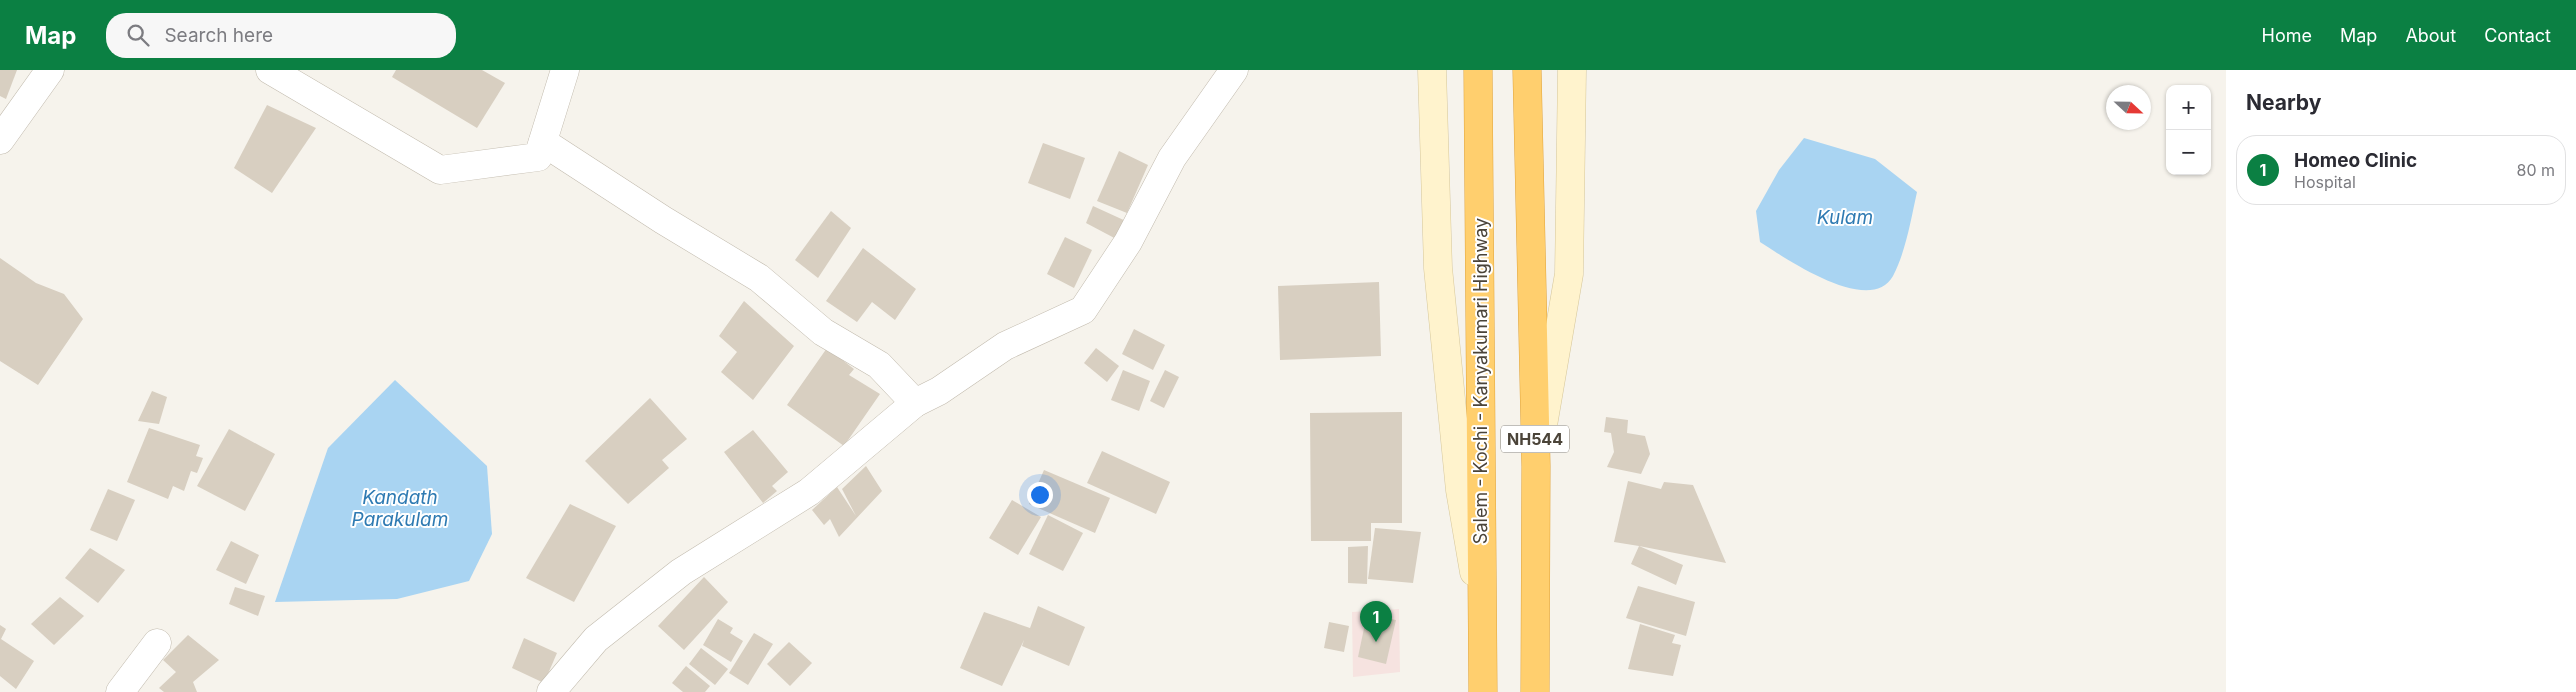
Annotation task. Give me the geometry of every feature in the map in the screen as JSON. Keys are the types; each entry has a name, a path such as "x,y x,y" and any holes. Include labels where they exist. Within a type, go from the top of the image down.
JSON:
{"highway":[{"name":"Salem - Kochi - Kanyakumari Highway","path":"1478,70 1483,692"},
{"name":"NH544","path":"1527,70 1536,466 1535,692"}],"street":[{"path":"0,140 50,70"},
{"path":"270,70 440,170 538,157 565,70"},
{"path":"551,692 596,639 681,572 809,492 915,403 939,391 1005,346 1083,310 1128,242 1172,158 1234,70"},
{"path":"1432,70 1438,268 1460,490 1483,621"},
{"path":"1536,466 1569,274 1572,70"},
{"path":"543,142 663,220 759,278 823,332 879,365 915,403"},
{"path":"120,692 157,642"}],"shaded area":[{"path":"1399,609 1400,672 1353,677 1352,612"}],"water":[{"name":"Kulam","path":"1804,138 1875,159 1917,192 1908,235 1898,266 1893,276 1882,287 1866,290 1847,287 1827,280 1807,271 1760,242 1756,211 1779,170"},
{"name":"Kandath Parakulam","path":"395,380 487,466 492,534 469,581 397,599 275,602 328,448"}],"building":[{"path":"0,70 17,70 6,99 0,96"},
{"path":"396,70 482,70 505,83 477,128 392,77"},
{"path":"267,105 316,128 272,193 234,168"},
{"path":"1043,143 1085,158 1070,199 1028,183"},
{"path":"1119,151 1148,165 1127,213 1097,201"},
{"path":"1093,206 1128,222 1120,241 1086,223"},
{"path":"831,211 851,228 818,278 795,260"},
{"path":"1065,237 1092,250 1074,288 1047,274"},
{"path":"863,248 916,289 895,320 872,302 857,322 826,301"},
{"path":"0,258 36,283 64,294 83,319 38,385 0,361"},
{"path":"1379,282 1381,356 1280,360 1278,286"},
{"path":"744,301 794,346 753,400 721,372 737,352 719,336"},
{"path":"1134,329 1165,345 1153,370 1122,354"},
{"path":"827,348 854,369 849,375 880,394 844,446 787,405"},
{"path":"1096,348 1119,366 1107,382 1084,363"},
{"path":"1123,370 1150,381 1139,411 1111,400"},
{"path":"1165,370 1179,377 1164,408 1150,401"},
{"path":"152,391 167,397 159,424 138,421"},
{"path":"650,398 687,439 662,460 669,468 628,504 585,461"},
{"path":"1402,412 1402,523 1371,523 1371,541 1311,541 1310,413"},
{"path":"1606,417 1628,420 1627,433 1645,436 1650,454 1641,474 1607,467 1614,452 1611,433 1604,432"},
{"path":"149,428 200,445 196,456 203,458 197,473 191,471 184,491 173,486 168,499 127,482"},
{"path":"229,429 275,454 245,511 197,486"},
{"path":"753,430 788,472 772,486 777,491 763,503 724,452"},
{"path":"1102,451 1170,482 1156,514 1087,483"},
{"path":"866,466 882,491 839,537 830,519 824,525 812,510 837,487 856,516 842,489"},
{"path":"1044,470 1110,498 1095,533 1029,504"},
{"path":"1628,481 1661,489 1664,482 1693,485 1726,563 1614,542"},
{"path":"108,489 135,500 117,541 90,530"},
{"path":"1012,500 1041,517 1018,555 989,538"},
{"path":"570,504 616,526 574,602 526,578"},
{"path":"1048,515 1083,533 1063,571 1029,554"},
{"path":"1375,528 1421,532 1413,583 1368,579"},
{"path":"231,541 259,555 246,584 216,570"},
{"path":"1368,546 1367,584 1348,583 1348,547"},
{"path":"1639,546 1683,565 1676,585 1631,564"},
{"path":"90,548 125,570 98,603 65,578"},
{"path":"704,577 728,602 684,650 658,626"},
{"path":"1638,586 1695,602 1686,636 1626,618"},
{"path":"235,587 265,596 258,616 229,604"},
{"path":"60,597 84,616 54,645 31,624"},
{"path":"1038,606 1085,627 1069,666 1022,646 1024,640 1002,686 960,668 984,612 1030,628"},
{"path":"1367,614 1396,620 1386,664 1358,657"},
{"path":"718,619 733,628 730,633 743,641 731,662 703,645"},
{"path":"1329,622 1349,626 1344,652 1324,648"},
{"path":"1640,624 1675,635 1672,643 1681,645 1673,676 1628,669"},
{"path":"0,625 6,629 1,639 34,661 16,689 0,676"},
{"path":"754,633 773,644 748,685 729,673"},
{"path":"188,635 219,660 193,682 197,692 164,692 159,688 176,672 163,660"},
{"path":"524,638 557,653 544,683 512,668"},
{"path":"789,642 812,663 790,686 767,664"},
{"path":"701,648 728,669 715,685 689,664"},
{"path":"686,666 710,686 705,692 683,692 672,683"}],"place":[{"name":"Homeo Clinic","path":"1376,642"}]}
